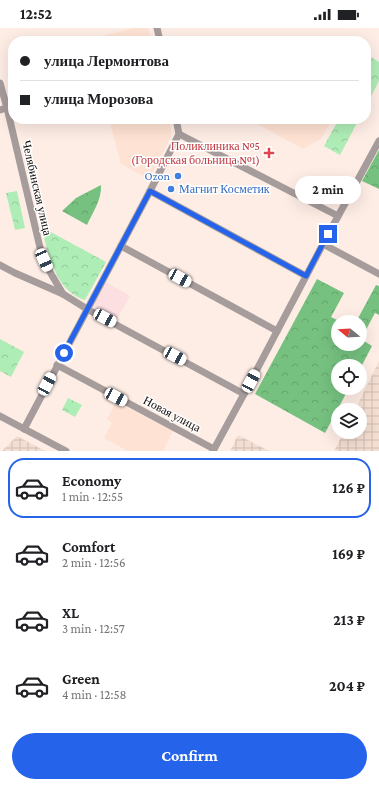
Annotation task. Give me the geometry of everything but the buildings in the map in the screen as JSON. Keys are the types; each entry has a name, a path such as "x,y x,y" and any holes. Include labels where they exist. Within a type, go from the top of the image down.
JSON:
{"street":[{"name":"Челябинская улица","path":"0,83 7,108"},
{"name":"Челябинская улица","path":"11,124 42,256 63,294"},
{"path":"24,429 179,134 177,124"},
{"path":"179,134 338,216"},
{"path":"213,450 379,141"},
{"path":"150,191 306,276"},
{"path":"323,244 379,274"},
{"path":"121,246 277,331"},
{"path":"0,265 63,294 87,309 244,394"},
{"name":"Новая улица","path":"57,366 213,450"},
{"path":"0,416 66,451"}],"shaded area":[{"path":"134,28 148,28 150,36 102,36"},
{"path":"110,124 170,124 172,135 149,179 121,164"},
{"path":"257,124 329,124 321,139 303,149"},
{"path":"106,282 130,296 117,319 92,306"},
{"path":"379,361 379,451 334,451 340,439 367,439 367,403 358,403 362,395 367,395 367,386"},
{"path":"116,402 173,431 163,451 128,451 104,438 112,423 107,419"},
{"path":"238,435 269,451 230,451"},
{"path":"17,436 45,451 2,451"}],"green space":[{"path":"371,57 379,62 379,81 371,96"},
{"path":"336,124 356,124 340,155 324,146"},
{"path":"379,150 379,189 362,181"},
{"path":"101,185 99,200 87,225 62,211 76,198"},
{"path":"17,191 25,228 15,230 6,193"},
{"path":"47,230 106,262 85,300 68,290 57,275 44,238"},
{"path":"317,279 344,293 331,315 331,351 367,351 367,343 372,346 365,359 331,359 331,395 345,395 341,403 331,403 331,422 325,433 255,394"},
{"path":"376,285 379,286 379,315 375,313 367,328 367,315 360,315"},
{"path":"0,339 24,352 11,377 0,371"},
{"path":"68,398 82,405 75,417 62,410"}],"place":[{"name":"Поликлиника №5 (Городская больница №1)","path":"269,153"},
{"name":"Ozon","path":"178,176"},
{"name":"Магнит Косметик","path":"171,189"}],"route":[{"path":"64,353 150,191 306,276 328,234"}]}
